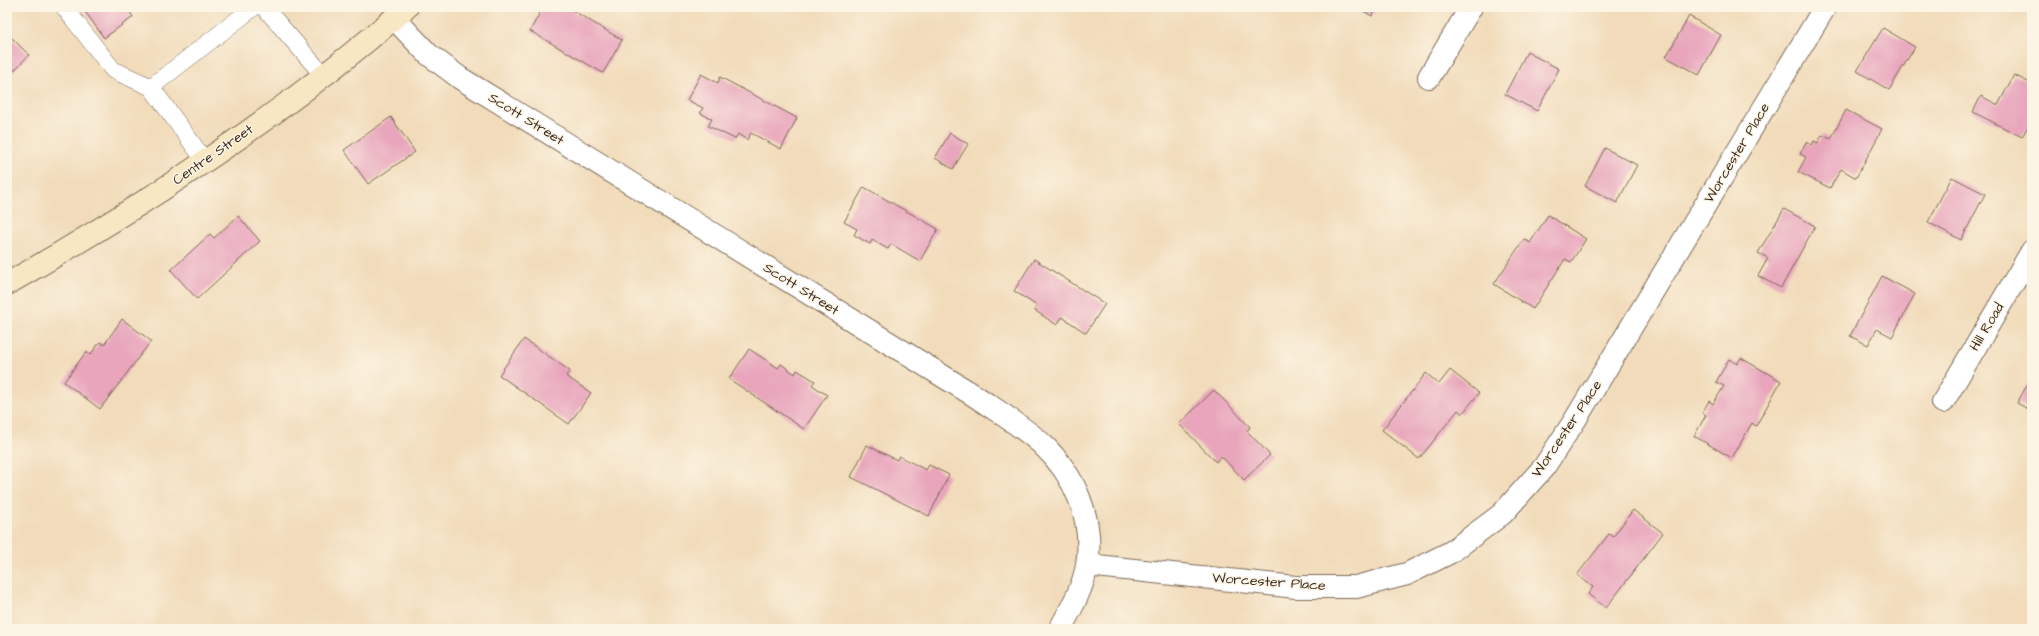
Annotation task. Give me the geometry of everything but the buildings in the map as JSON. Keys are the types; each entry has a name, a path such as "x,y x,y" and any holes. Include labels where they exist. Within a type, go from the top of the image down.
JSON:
{"main road":[{"name":"Centre Street","path":"7,284 89,236 205,161 323,75 400,13"}],"street":[{"path":"1429,77 1471,7"},
{"name":"Worcester Place","path":"1087,565 1296,587 1356,587 1406,574 1451,552 1502,514 1544,467 1576,420 1824,7"},
{"name":"Scott Street","path":"400,13 428,54 460,78 975,396 1041,444 1056,459 1069,477 1082,503 1089,545 1087,565 1073,605 1060,629"},
{"name":"Hill Road","path":"1943,402 2032,251"}],"lane":[{"path":"64,7 113,70 151,87 205,161"},
{"path":"151,87 254,7"},
{"path":"264,7 323,75"}]}
